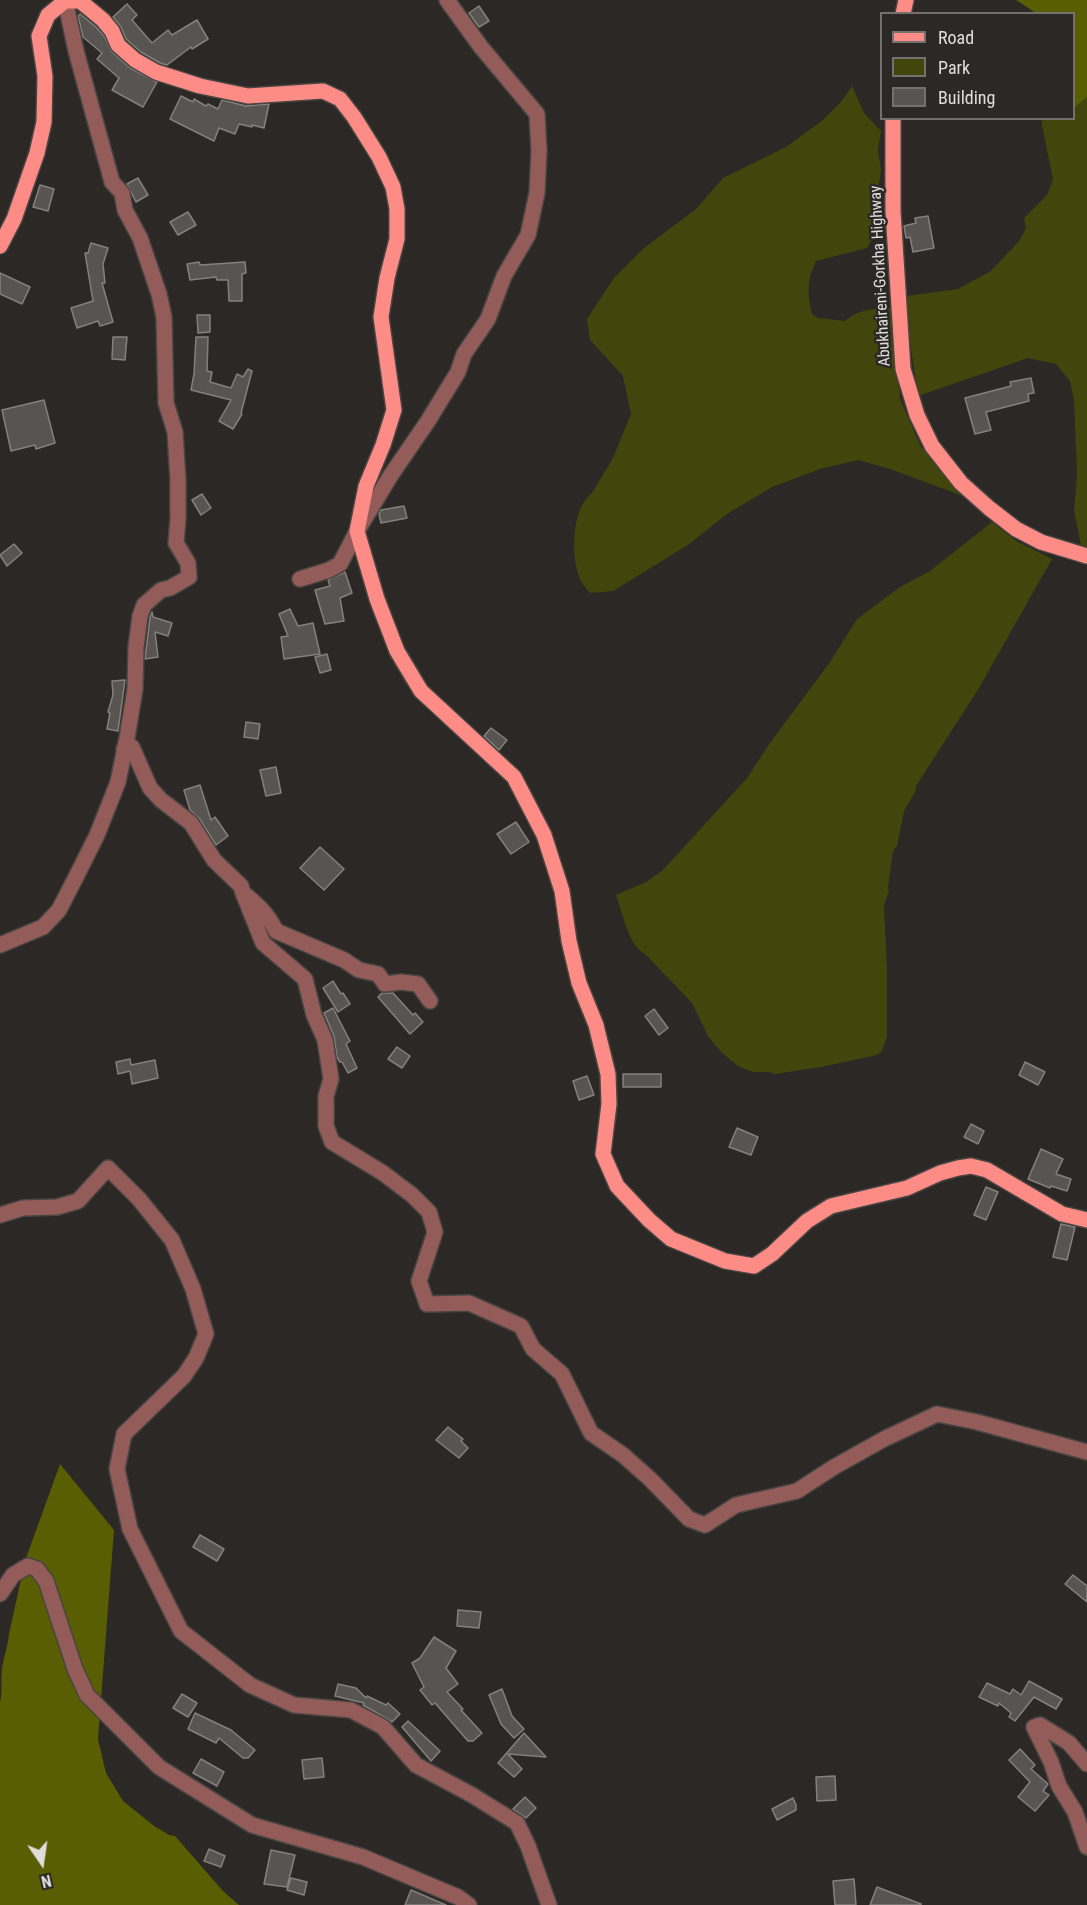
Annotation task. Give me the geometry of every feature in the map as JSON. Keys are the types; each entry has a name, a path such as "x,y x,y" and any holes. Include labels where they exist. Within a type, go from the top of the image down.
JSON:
{"main road":[{"path":"0,246 14,219 33,164 44,122 45,76 39,36 48,15 65,0 80,1 103,20 118,45 135,60 156,72 201,86 248,96 323,91 340,99 379,157 393,187 397,209 397,239 387,278 381,317 394,410 366,486 357,531 377,599 397,651 421,691 514,777 544,835 562,891 569,941 579,983 596,1025 608,1074 609,1104 603,1154 617,1186 649,1220 671,1239 703,1254 754,1266 772,1254 807,1221 831,1206 907,1188 940,1173 971,1166 997,1174 1062,1214 1087,1221"},
{"name":"Abukhaireni-Gorkha Highway","path":"893,120 893,211 903,369 917,415 932,446 961,483 989,508 1016,529 1041,542 1087,556"}],"street":[{"path":"0,945 43,927 59,910 97,835 118,782 128,738 135,688 136,647 140,616 144,605 161,590 170,588 189,577 188,563 176,543 178,519 174,432 166,403 164,317 159,294 140,238 125,210 122,193 112,182 76,51 65,0"},
{"path":"300,579 340,564 391,475 428,422 458,372 464,354 488,319 504,276 528,235 537,193 539,151 537,114 481,47 447,0"},
{"path":"124,749 132,747 150,788 161,800 191,823 214,860 241,886 263,943 304,979 314,1015 325,1040 331,1078 326,1096 326,1126 333,1142 383,1173 429,1212 435,1232 419,1281 427,1304 469,1303 521,1326 533,1349 562,1374 591,1433 650,1479 689,1519 705,1525 736,1505 797,1491 884,1439 937,1414 977,1422 1087,1452"},
{"path":"243,893 271,919 276,931 344,960 358,970 378,974 385,984 401,982 418,984 430,1001"},
{"path":"0,1215 24,1208 57,1207 78,1201 108,1168 139,1199 172,1240 193,1289 206,1334 196,1358 184,1376 124,1434 117,1469 130,1529 181,1631 250,1685 294,1705 351,1710 383,1727 416,1765 472,1795 517,1823 528,1846 549,1905"},
{"path":"0,1594 13,1575 28,1566 37,1569 46,1581 75,1669 87,1695 159,1767 252,1825 363,1857 458,1897 469,1905"},
{"path":"1087,1764 1069,1743 1040,1725 1034,1726 1051,1762 1059,1786 1074,1812 1087,1847"}],"green space":[{"path":"852,86 864,113 881,131 878,150 881,169 872,240 867,248 816,261 809,287 812,314 818,318 845,321 862,311 895,308 900,399 921,447 941,467 963,496 890,469 858,460 820,469 772,487 727,514 688,545 613,591 590,593 577,572 574,547 576,522 585,500 592,493 613,458 631,414 623,376 590,340 587,319 614,278 644,248 696,209 723,178 786,147 823,120 841,102"},
{"path":"1087,97 1087,551 1082,550 1074,511 1077,476 1074,400 1070,381 1056,364 1028,358 918,396 907,322 906,296 958,289 991,271 1020,240 1026,228 1024,218 1047,195 1053,179 1041,121 1075,120 1075,107"},
{"path":"992,522 1016,541 1052,559 979,688 916,786 904,811 897,846 893,851 889,891 884,905 887,1037 882,1051 877,1055 775,1074 753,1072 738,1066 721,1052 708,1036 692,1003 639,950 630,936 616,895 646,882 662,871 747,778 830,662 857,619 900,587 930,571"}],"shaded area":[{"path":"1016,0 1087,0 1087,97 1075,107 1075,12 1034,12"},
{"path":"60,1464 114,1530 98,1739 106,1773 123,1801 154,1826 175,1836 223,1891 239,1905 0,1905 2,1668 25,1561"}],"building":[{"path":"127,4 137,15 132,20 152,43 168,30 172,35 197,20 208,39 192,49 191,47 167,65 160,63 141,52 126,39 121,27 113,17"},
{"path":"479,6 489,21 479,27 469,13"},
{"path":"80,14 96,27 104,36 112,52 130,68 157,82 143,107 112,90 119,78 97,59 102,53 83,37 78,16"},
{"path":"181,96 218,109 222,100 246,106 269,104 264,128 239,124 235,134 219,128 214,141 170,119"},
{"path":"138,178 148,195 136,202 127,184"},
{"path":"40,185 54,189 48,211 33,207"},
{"path":"188,212 196,225 178,235 170,222"},
{"path":"928,216 934,248 913,252 910,237 906,238 904,226 916,223 915,218"},
{"path":"91,243 108,248 103,264 105,283 102,283 113,322 100,326 98,321 77,328 71,308 93,301 85,253 88,253"},
{"path":"199,262 200,265 245,262 246,273 242,274 242,301 229,301 228,280 217,280 216,277 190,280 187,264"},
{"path":"0,273 30,287 22,304 0,294"},
{"path":"197,315 210,315 210,332 198,333"},
{"path":"113,337 127,337 125,360 112,359"},
{"path":"196,337 208,337 207,371 212,372 210,382 231,388 237,374 243,377 248,369 252,371 242,414 233,429 219,421 231,400 191,390"},
{"path":"1031,378 1034,393 1028,394 1029,401 986,412 991,430 975,434 965,398 1011,386 1010,382"},
{"path":"44,400 55,443 36,449 35,445 11,451 2,410"},
{"path":"202,494 211,508 201,515 192,500"},
{"path":"404,506 407,518 381,523 379,514 381,510"},
{"path":"14,544 22,553 7,566 0,555"},
{"path":"345,572 352,593 340,598 344,621 325,624 315,590 330,586 328,580"},
{"path":"290,609 298,626 313,623 320,654 284,659 281,637 288,636 279,614"},
{"path":"152,612 153,617 172,623 168,636 155,632 158,657 145,659 150,618"},
{"path":"327,654 331,670 320,673 315,657"},
{"path":"125,680 118,731 107,729 110,713 108,712 113,695 112,681"},
{"path":"246,722 260,724 258,739 244,737"},
{"path":"491,728 507,740 499,750 484,736"},
{"path":"276,767 281,793 266,796 260,770"},
{"path":"200,785 211,820 215,817 228,836 216,845 199,818 190,810 184,790"},
{"path":"516,822 529,842 511,854 497,834"},
{"path":"320,847 344,869 324,890 300,868"},
{"path":"333,981 350,1004 338,1012 323,988"},
{"path":"382,993 393,993 413,1015 415,1013 423,1022 410,1034 378,997"},
{"path":"333,1008 350,1041 346,1044 357,1068 348,1073 337,1057 334,1036 324,1013"},
{"path":"654,1009 668,1028 659,1035 645,1016"},
{"path":"397,1047 410,1056 402,1068 388,1059"},
{"path":"130,1059 131,1065 155,1060 158,1078 132,1084 130,1071 118,1074 116,1062"},
{"path":"1025,1062 1045,1072 1038,1085 1019,1075"},
{"path":"623,1074 661,1074 661,1087 623,1087"},
{"path":"587,1076 594,1095 579,1100 573,1081"},
{"path":"971,1124 984,1131 978,1144 964,1137"},
{"path":"737,1128 758,1137 751,1155 729,1147"},
{"path":"1041,1149 1063,1159 1056,1174 1071,1179 1067,1191 1051,1186 1050,1188 1028,1179"},
{"path":"986,1187 998,1192 986,1220 974,1215"},
{"path":"1061,1224 1075,1227 1067,1260 1053,1257"},
{"path":"448,1427 463,1439 461,1441 468,1448 459,1458 436,1440"},
{"path":"200,1535 224,1549 217,1561 193,1547"},
{"path":"1073,1575 1087,1586 1087,1602 1065,1584"},
{"path":"458,1610 481,1612 479,1628 457,1626"},
{"path":"434,1637 456,1651 446,1668 458,1684 447,1692 482,1733 473,1741 468,1741 435,1703 432,1705 420,1690 424,1687 412,1663 420,1658"},
{"path":"1029,1681 1062,1699 1056,1709 1034,1697 1015,1721 1009,1717 1011,1713 999,1703 998,1706 979,1697 987,1683 1010,1694 1013,1689 1021,1695"},
{"path":"338,1684 356,1688 366,1698 367,1696 386,1705 388,1703 400,1714 392,1722 363,1705 364,1703 335,1696"},
{"path":"502,1689 512,1716 524,1729 514,1738 501,1724 489,1695"},
{"path":"182,1694 197,1703 188,1717 173,1708"},
{"path":"195,1713 231,1730 255,1750 248,1758 243,1758 219,1738 216,1743 188,1729"},
{"path":"408,1721 440,1751 431,1761 402,1727"},
{"path":"524,1733 546,1757 508,1754 522,1769 514,1777 498,1763"},
{"path":"1020,1749 1035,1765 1031,1769 1048,1784 1043,1791 1049,1795 1035,1811 1018,1797 1030,1782 1009,1760"},
{"path":"322,1758 324,1777 304,1779 302,1760"},
{"path":"201,1759 224,1772 217,1786 193,1773"},
{"path":"835,1776 836,1800 817,1801 816,1777"},
{"path":"525,1797 536,1808 526,1818 513,1809"},
{"path":"793,1798 796,1810 777,1820 772,1809"},
{"path":"209,1849 225,1856 221,1867 204,1861"},
{"path":"271,1850 295,1855 287,1887 264,1884"},
{"path":"291,1878 307,1882 304,1895 287,1890"},
{"path":"854,1879 856,1905 835,1905 833,1881"},
{"path":"877,1887 921,1904 921,1905 870,1905"},
{"path":"411,1890 446,1905 405,1905"}]}
